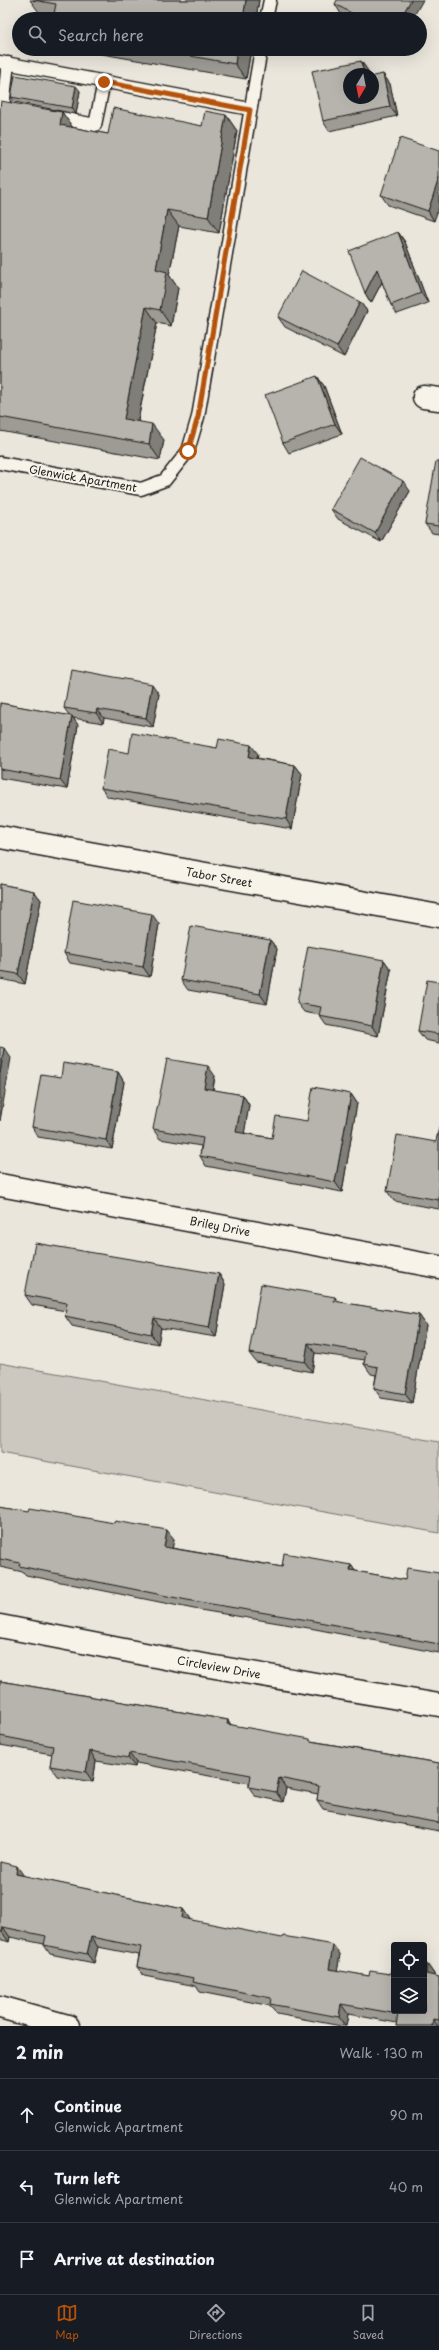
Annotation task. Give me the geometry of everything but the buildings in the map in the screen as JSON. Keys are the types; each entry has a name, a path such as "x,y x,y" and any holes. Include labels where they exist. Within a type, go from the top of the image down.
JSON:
{"street":[{"name":"Tabor Street","path":"0,837 439,916"},
{"name":"Briley Drive","path":"0,1185 439,1267"},
{"name":"Circleview Drive","path":"0,1626 186,1662 439,1705"},
{"path":"0,2007 68,2026"}],"lane":[{"path":"267,12 270,0"},
{"name":"Glenwick Apartment","path":"0,463 141,489 165,480 188,451 198,417 260,56"},
{"path":"26,112 2,107 4,63 250,110"},
{"path":"41,114 95,125 104,82"}],"shaded area":[{"path":"0,1363 439,1442 439,1533 0,1453"}],"route":[{"path":"104,82 250,110 198,417 188,451"}]}
